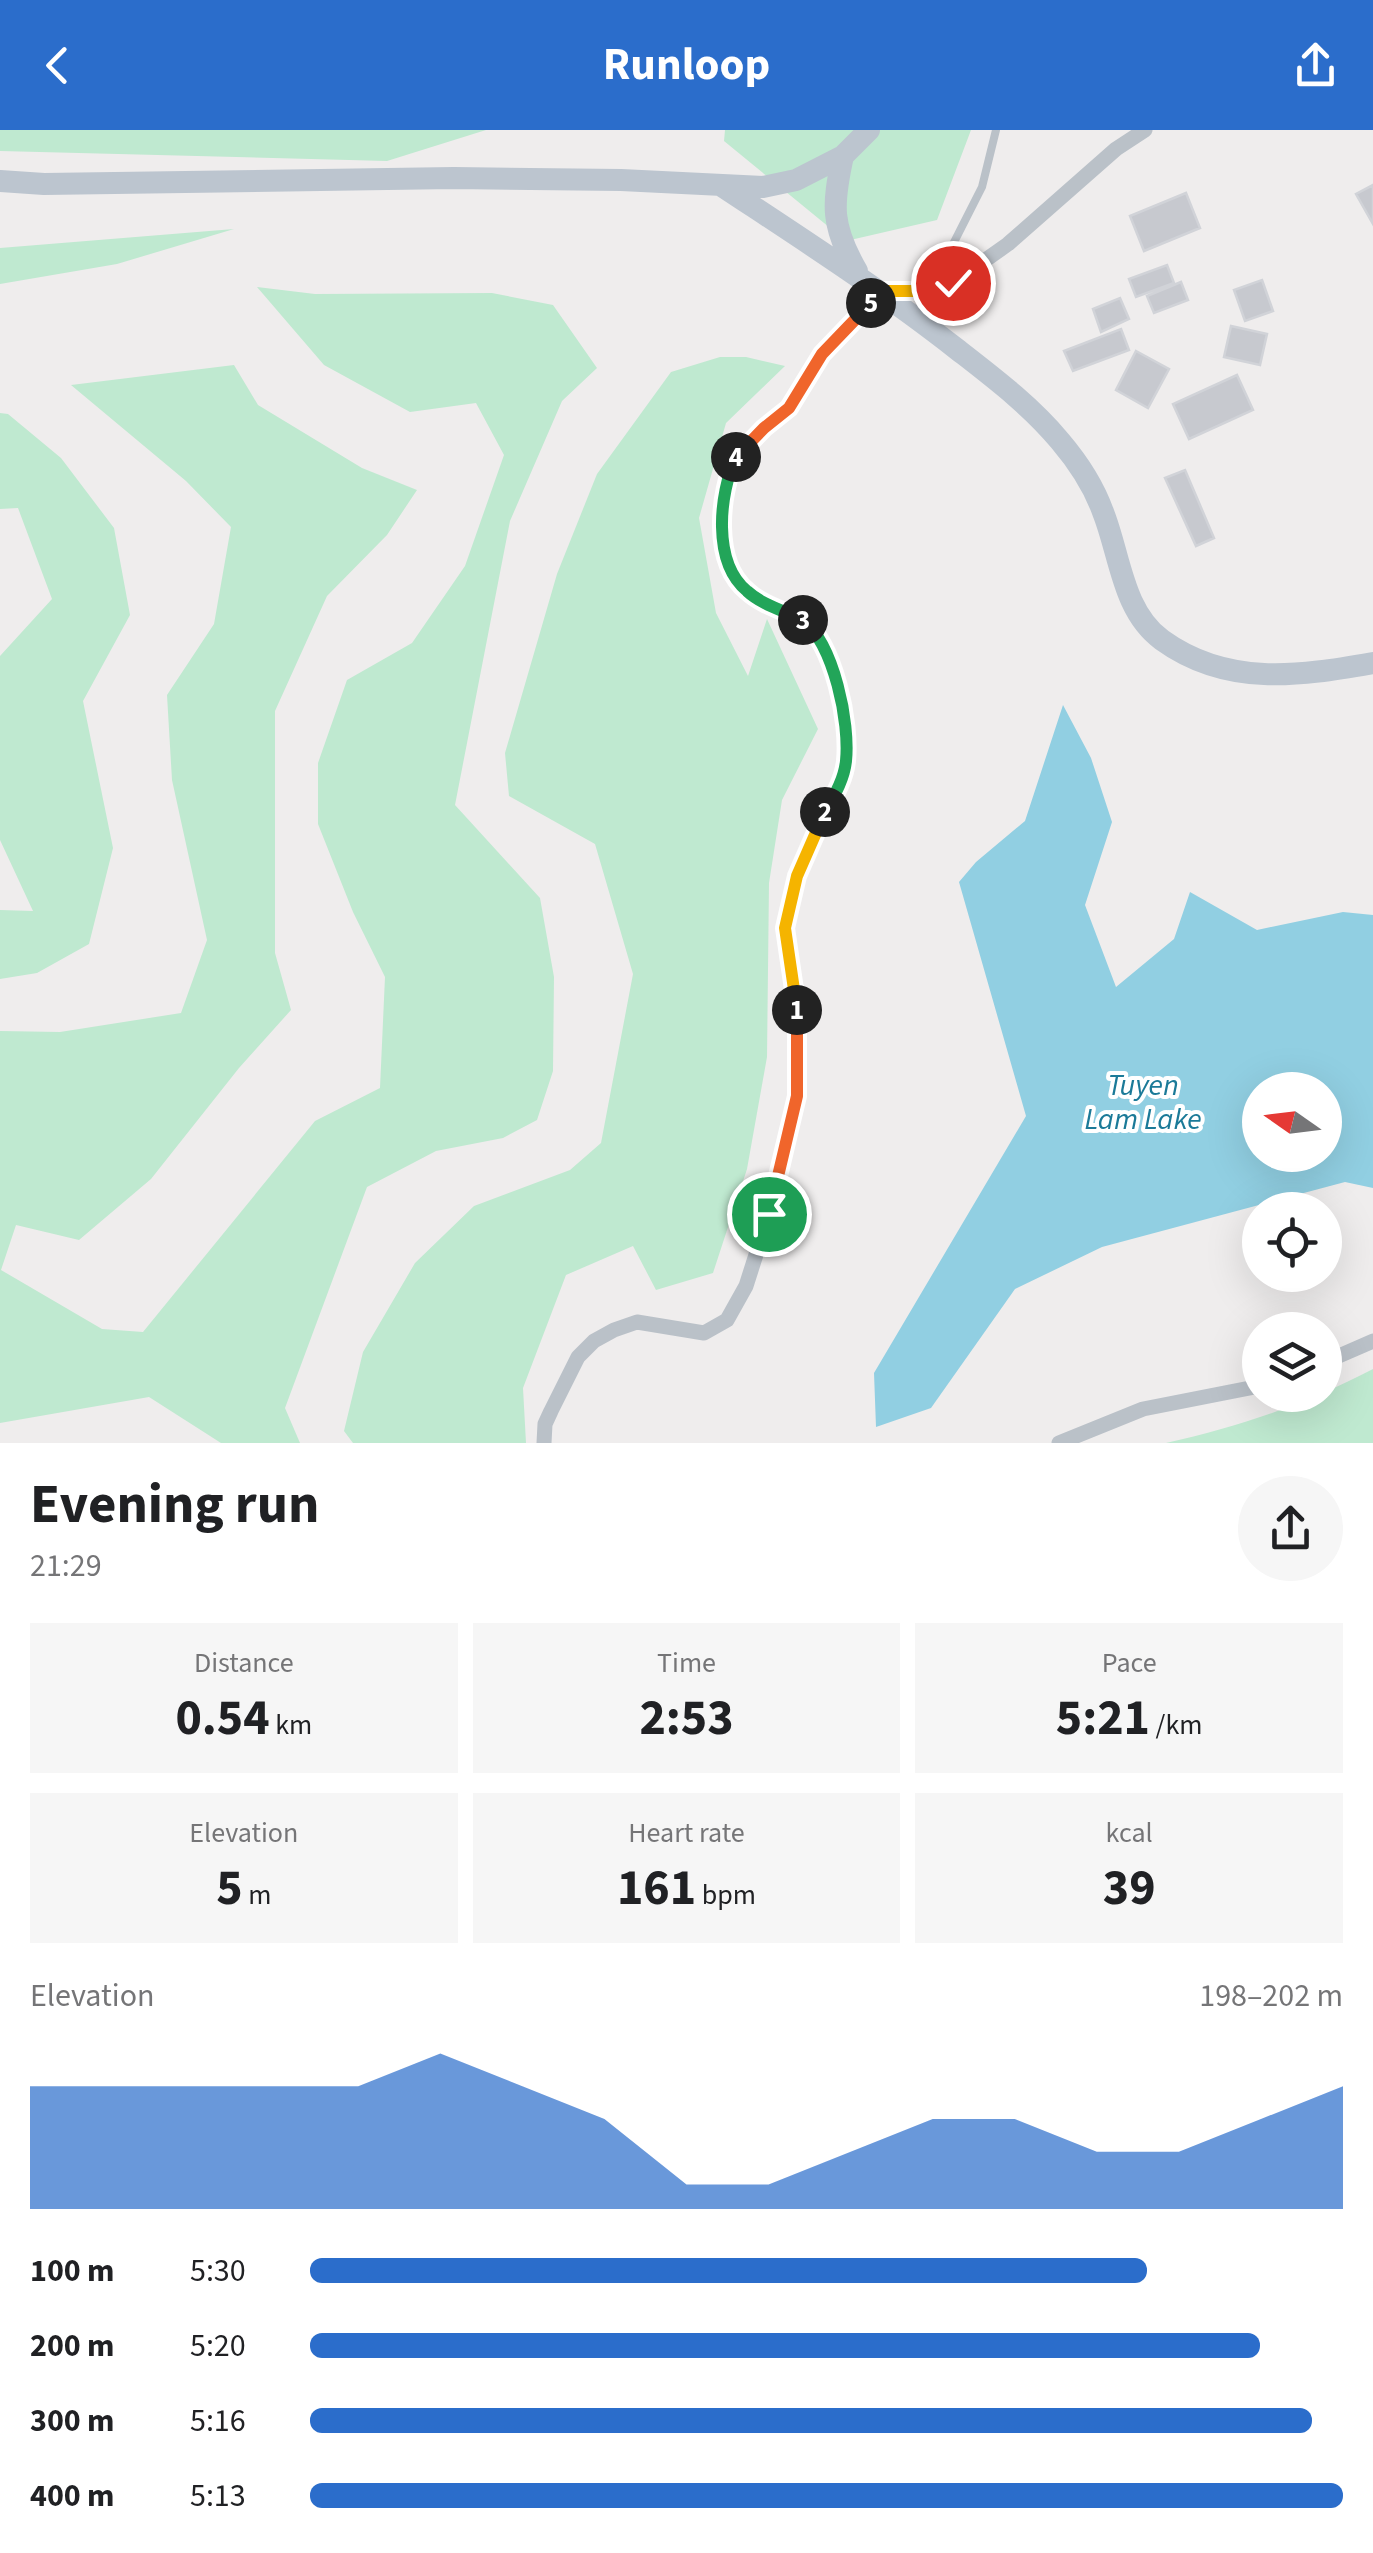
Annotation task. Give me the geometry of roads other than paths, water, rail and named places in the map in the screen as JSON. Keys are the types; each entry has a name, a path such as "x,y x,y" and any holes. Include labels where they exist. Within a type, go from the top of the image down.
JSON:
{"street":[{"path":"0,181 44,184 473,178 763,187 796,180 843,156 869,130"},
{"path":"883,291 934,291 953,283 1008,244 1116,149 1144,130"},
{"path":"843,156 834,194 836,227 862,278"},
{"path":"721,185 883,291 998,381 1060,441 1085,475 1103,510 1135,610 1158,638 1188,656 1224,670 1270,677 1373,662"},
{"path":"544,1443 551,1411 578,1357 594,1341 638,1322 697,1334 715,1329 727,1320 746,1286 769,1214 799,1084 797,1007 787,951 787,915 805,854 838,790 846,748 840,697 822,642 806,622 750,594 734,578 726,554 724,503 736,457 789,408 822,354 883,291"},
{"path":"1342,1355 1373,1341"},
{"path":"1060,1443 1143,1409 1242,1390"}],"lane":[{"path":"909,293 946,258 982,187 996,130"}],"water":[{"name":"Tuyen Lam Lake","path":"1063,705 1091,758 1112,822 1085,905 1116,987 1174,939 1190,892 1257,930 1343,912 1373,915 1373,1188 1345,1182 1308,1192 1242,1192 1242,1210 1102,1247 1015,1289 931,1408 876,1427 874,1373 1026,1116 959,882 976,862 1025,821"}]}
